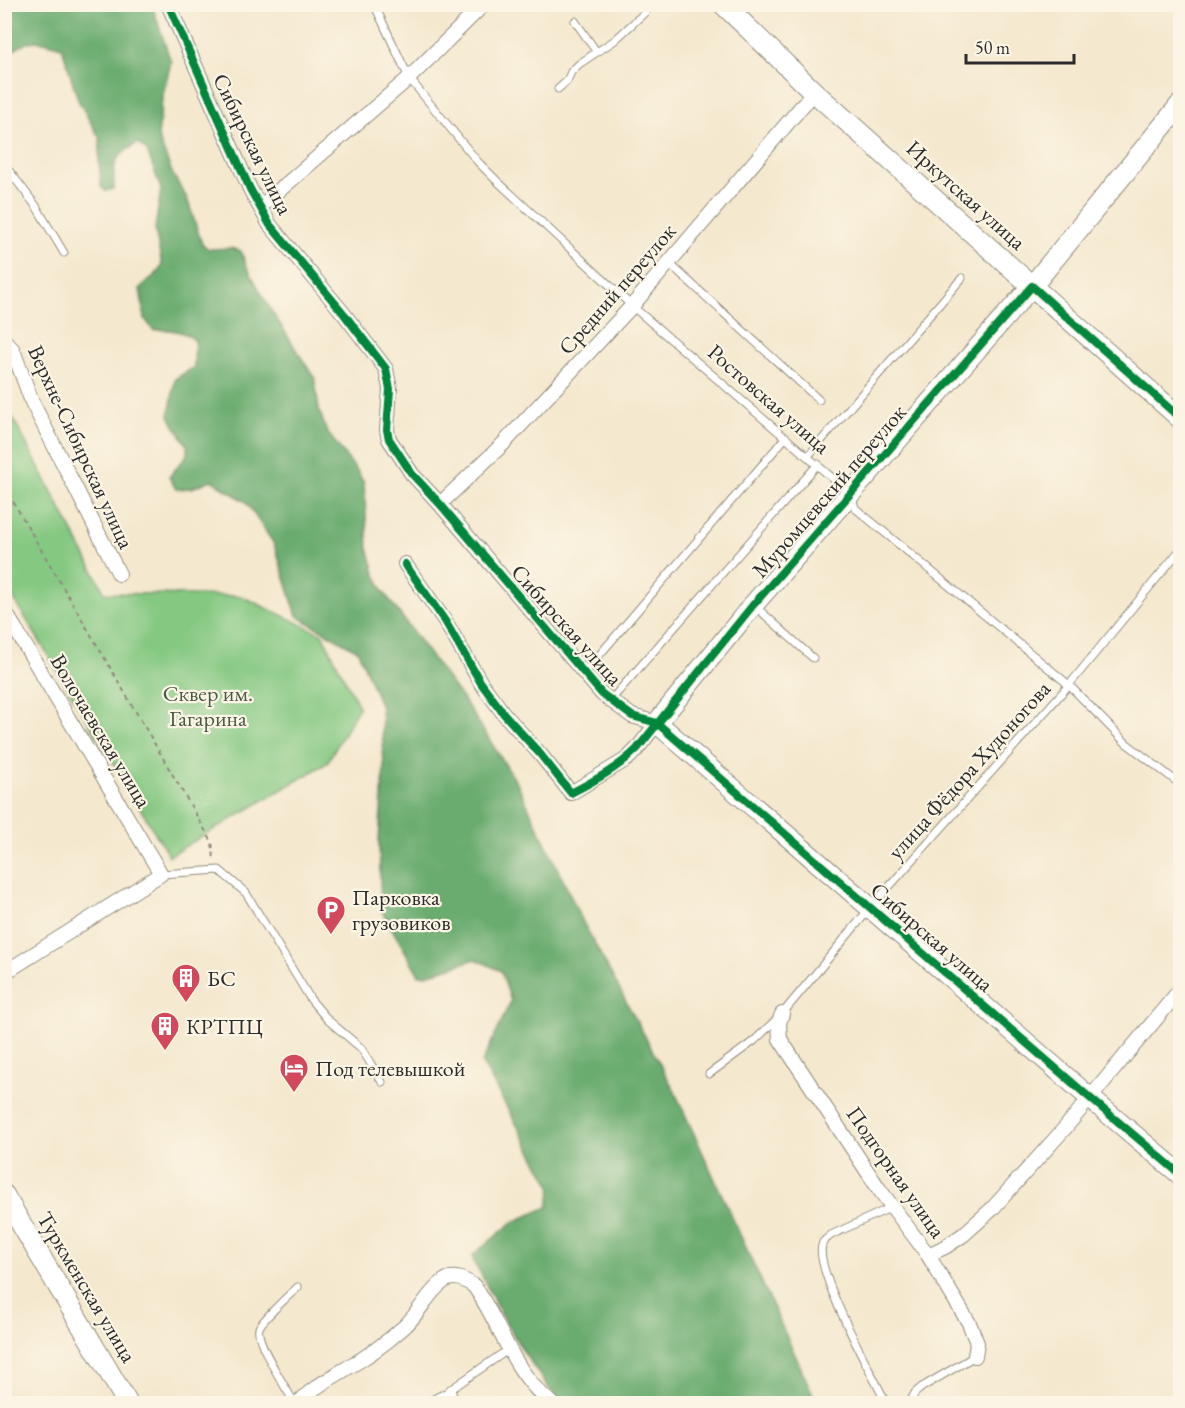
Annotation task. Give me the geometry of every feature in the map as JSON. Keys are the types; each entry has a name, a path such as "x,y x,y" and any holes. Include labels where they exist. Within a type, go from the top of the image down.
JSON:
{"street":[{"name":"Сибирская улица","path":"168,4 260,207 279,236 386,369 390,388 387,430 389,439 412,474 602,694 632,716 657,723 1180,1174"},
{"path":"260,207 409,78 484,4"},
{"name":"Иркутская улица","path":"723,4 814,92 1180,418"},
{"name":"Средний переулок","path":"440,504 503,444 633,306 814,92"},
{"name":"Муромцевский переулок","path":"657,723 753,605 1032,286 1180,105"},
{"name":"Верхне-Сибирская улица","path":"4,340 13,350 32,402 118,574"},
{"path":"405,564 445,621 481,683 571,793 627,759 657,723"},
{"name":"Волочаевская улица","path":"4,610 161,874"},
{"path":"4,973 161,874"},
{"path":"928,1255 963,1235 992,1209 1065,1128 1180,990"},
{"name":"Подгорная улица","path":"782,1014 779,1023 780,1039 892,1207 928,1255 969,1323 977,1342 975,1356"},
{"name":"Туркменская улица","path":"4,1195 128,1404"},
{"path":"296,1404 315,1388 348,1368 405,1326 428,1297 444,1281 451,1278 462,1279 474,1286 529,1382 553,1404"}],"lane":[{"name":"Ростовская улица","path":"374,4 409,78 486,170 633,306 851,494 855,508 1069,685 1126,743 1180,784"},
{"path":"558,90 576,66 622,35 654,4"},
{"path":"575,21 596,51"},
{"path":"4,168 10,172 36,206 64,254"},
{"path":"669,263 819,400"},
{"path":"808,456 962,278"},
{"path":"584,673 786,437"},
{"path":"610,701 818,464"},
{"name":"улица Фёдора Худоногова","path":"709,1074 754,1041 782,1014 871,907 1069,685 1180,549"},
{"path":"753,605 813,658"},
{"path":"161,874 216,870 223,872 246,892 311,1000 328,1020 361,1048 382,1082"},
{"path":"885,1401 828,1283 822,1251 823,1242 831,1235 892,1207"},
{"path":"296,1404 264,1347 259,1333 262,1323 298,1287"},
{"path":"424,1404 509,1349"},
{"path":"909,1404 915,1393 922,1387 975,1356"},
{"path":"450,1389 457,1404"}],"path":[{"path":"4,486 212,842 216,870"}],"green space":[{"path":"5,5 152,5 171,62 162,98 158,137 173,175 187,198 202,244 209,249 232,248 241,251 269,307 315,379 319,410 327,432 364,483 368,548 383,591 469,708 517,783 584,924 674,1090 817,1403 561,1403 526,1356 507,1324 474,1264 473,1255 513,1222 548,1207 552,1188 482,1063 511,1001 501,971 476,959 426,975 419,975 381,910 379,841 384,766 381,707 358,651 297,616 274,544 246,502 211,480 192,488 176,489 169,477 187,455 187,445 169,416 175,379 194,367 195,341 181,332 153,330 145,319 140,289 162,265 155,229 161,189 147,151 138,143 116,161 114,189 105,191 101,187 100,139 78,100 62,47 37,41 20,46 5,57"},
{"name":"Сквер им. Гагарина","path":"4,401 105,593 241,596 322,634 359,707 327,763 169,856 5,584"}],"cycle path":[{"path":"168,4 250,189 270,225 386,369 390,389 387,430 389,439 412,474 602,694 632,716 657,723 1180,1174"},
{"path":"405,564 445,621 481,683 504,714 571,793 614,768 637,749 753,605 1032,286 1180,418"}],"place":[{"name":"Парковка грузовиков","path":"331,936"},
{"name":"БС","path":"186,1004"},
{"name":"КРТПЦ","path":"165,1052"},
{"name":"Под телевышкой","path":"294,1094"}]}
